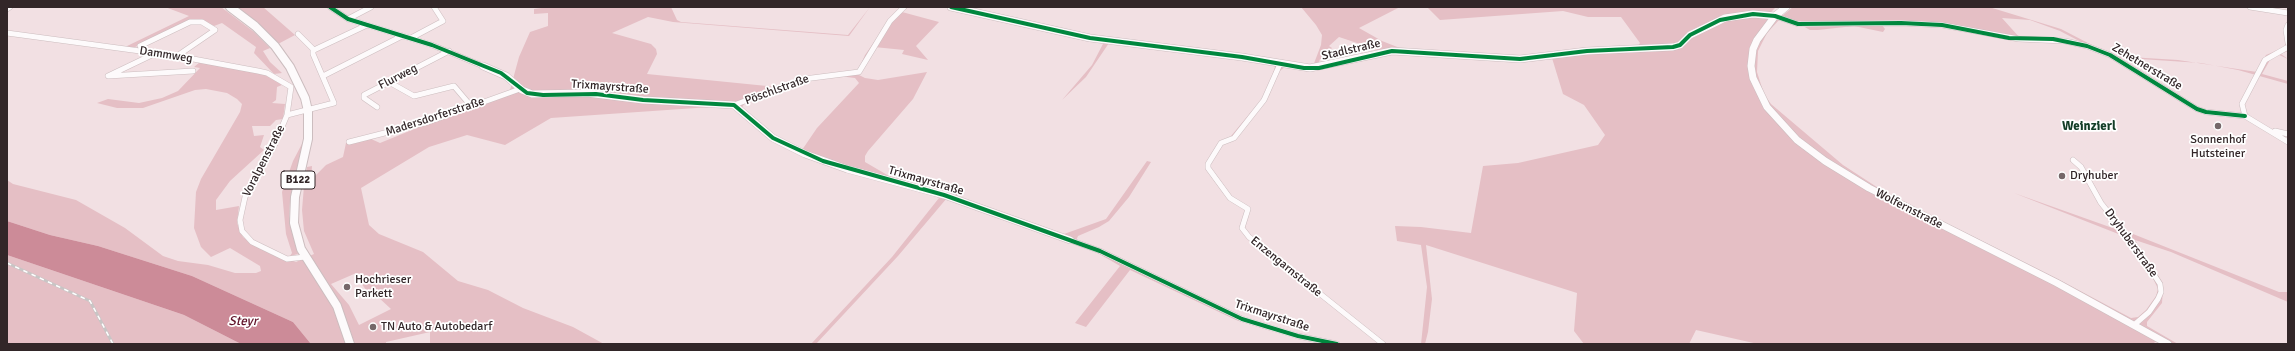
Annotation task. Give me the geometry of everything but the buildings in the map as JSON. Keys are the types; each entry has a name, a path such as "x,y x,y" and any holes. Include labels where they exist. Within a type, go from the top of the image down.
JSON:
{"main road":[{"name":"B122","path":"230,7 264,34 284,57 301,89 308,111 308,139 297,184 293,210 297,239 304,257 337,306 350,344"}],"street":[{"path":"330,7 348,19 449,51 510,78 520,89"},
{"path":"348,19 371,7"},
{"path":"411,38 443,21 434,7"},
{"name":"Pöschlstraße","path":"734,106 804,79 859,72 866,56 890,21 904,7"},
{"name":"Stadlstraße","path":"951,7 1090,38 1242,57 1314,68 1392,52 1520,59 1587,51 1673,47 1680,45 1690,35 1724,18 1753,14 1775,16"},
{"name":"Wolfernstraße","path":"1786,7 1775,16 1762,32 1753,49 1751,66 1753,78 1767,107 1797,140 1824,161 1869,188 2168,344"},
{"path":"2250,7 2288,12"},
{"path":"2281,7 2288,12"},
{"name":"Zehetnerstraße","path":"1775,16 1798,24 1901,23 1942,25 2019,39 2053,39 2076,43 2110,55 2197,109 2245,116"},
{"path":"140,46 190,22 202,22 215,30 177,56"},
{"path":"2288,24 2286,30 2288,43"},
{"path":"314,50 367,26"},
{"name":"Dammweg","path":"7,33 177,56 258,71 275,77 292,87 287,115"},
{"path":"287,115 308,111 334,103 313,54 314,50 298,34"},
{"path":"323,76 402,36"},
{"path":"2288,47 2268,56 2244,96 2242,104 2245,116 2288,142"},
{"name":"Flurweg","path":"377,107 364,98 364,95 449,51"},
{"path":"156,53 108,76 193,71"},
{"name":"Enzengarnstraße","path":"1280,64 1264,100 1234,138 1222,143 1208,164 1208,168 1230,198 1248,209 1242,228 1249,237 1383,344"},
{"path":"389,82 414,96 454,86 471,106"},
{"name":"Trixmayrstraße","path":"520,89 527,93 543,95 587,93 643,100 734,106 773,138 823,161 944,195 1100,251 1242,319 1298,336 1337,344"},
{"name":"Madersdorferstraße","path":"349,142 409,127 520,89"},
{"name":"Voralpenstraße","path":"287,115 274,146 245,197 240,214 240,225 245,237 260,247 287,259 304,257"},
{"path":"2270,130 2288,134"},
{"name":"Dryhuberstraße","path":"2073,160 2081,167 2101,202 2136,246 2160,284 2161,292 2158,299 2149,312 2134,325"}],"shaded area":[{"path":"165,7 221,7 254,32 270,48 263,51 270,62 282,73 274,74 254,53 256,47 222,23 214,26 196,19 133,48 125,47 189,16"},
{"path":"237,7 263,7 295,35 278,44"},
{"path":"549,7 671,7 677,20 681,22 848,35 870,7 849,36 673,22 648,17 612,33 651,44 656,49 657,54 647,74 777,87 809,76 858,71 865,55 890,19 903,7 907,7 902,12 939,22 916,46 928,60 902,54 904,50 874,47 859,75 865,78 878,80 927,72 913,99 868,151 865,156 865,162 889,176 950,193 959,192 957,196 1056,233 1064,234 1106,219 1147,161 1151,162 1129,197 1109,221 1078,236 1075,243 1100,253 1173,287 1231,316 1274,332 1236,320 1130,270 1086,327 1075,323 1120,266 1096,252 947,198 898,256 816,344 811,344 892,257 939,198 920,190 826,164 791,150 768,136 739,111 725,106 551,118 505,145 467,135 429,147 361,188 369,225 379,234 423,252 458,281 488,290 523,308 573,327 604,344 430,344 430,332 386,342 386,344 311,344 293,322 192,276 98,246 50,235 7,221 7,180 13,184 76,200 125,228 163,256 178,261 208,265 235,273 256,273 261,271 260,266 230,248 211,257 201,247 194,228 196,192 201,179 240,112 242,104 227,93 206,89 195,90 143,108 117,108 97,103 108,99 139,103 162,98 178,91 200,68 194,67 200,62 262,73 272,77 282,85 277,87 276,100 272,103 285,104 283,119 276,120 270,126 252,126 254,136 264,135 260,147 264,150 230,181 216,200 216,210 239,206 237,223 243,237 260,249 296,262 314,254 304,231 302,210 307,167 312,166 311,180 326,165 343,157 346,143 369,138 380,143 510,90 519,57 530,32 548,26 548,13 534,14 534,9","holes":["839,76 855,78 859,83 817,128 802,150 775,137 742,108 744,104 796,83 815,78","354,274 370,295 378,297 391,309 359,325 349,305 331,284"]},
{"path":"946,7 957,7 1061,31 1114,41 1230,54 1306,67 1313,66 1321,45 1322,35 1301,7 1400,7 1359,28 1382,41 1405,50 1516,58 1638,46 1640,43 1621,17 1588,17 1563,11 1440,20 1427,7 1776,7 1771,12 1779,20 1767,33 1758,51 1757,72 1764,94 1771,104 1843,165 1886,193 2056,278 2131,318 2138,317 2146,310 2156,296 2158,289 2147,265 2126,237 2014,193 2121,231 2108,214 2113,215 2128,232 2279,292 2288,292 2288,302 2171,252 2135,240 2162,282 2163,289 2162,303 2147,322 2147,326 2178,344 2155,342 2153,344 1758,344 1696,330 1689,344 1584,344 1574,331 1577,293 1426,245 1432,299 1428,332 1425,344 1421,344 1427,287 1421,245 1397,241 1395,226 1421,227 1471,233 1483,166 1518,163 1598,145 1605,135 1584,105 1563,94 1552,58 1506,60 1405,53 1379,55 1381,52 1378,50 1339,37 1329,46 1332,48 1322,59 1320,59 1317,69 1285,67 1277,73 1269,96 1232,141 1231,136 1266,94 1275,67 1273,64 1235,57 1109,43 1086,77 1062,100 1092,65 1104,42"},
{"path":"1793,7 1989,7 2061,29 2113,56 2178,60 2195,63 2110,57 2060,31 2030,20 2002,18 2020,38 1943,25 1826,21 1799,22 1782,16"},
{"path":"2285,24 2288,25 2288,51 2281,54 2288,59 2277,54 2270,60 2262,74 2288,81 2288,84 2238,70 2214,66 2257,72 2266,55 2285,47"},
{"path":"1882,25 1885,29 1883,32 1854,26 1810,30 1803,26"},
{"path":"305,138 290,201 289,217 298,254 290,256 292,253 286,234 282,192 293,161"},
{"path":"7,255 184,315 241,344 7,344"}],"water":[{"name":"Steyr","path":"7,221 50,235 98,246 192,276 293,322 311,344 241,344 184,315 7,255"}],"railway":[{"path":"7,263 90,301 113,344"}],"cycle path":[{"path":"330,7 348,19 432,45 501,73 510,78 520,89 527,93 543,95 596,94 643,100 734,105 773,138 823,161 944,195 1100,251 1242,319 1298,336 1337,344"},
{"path":"951,7 1090,38 1242,57 1304,68 1319,68 1392,51 1520,59 1587,51 1673,47 1680,45 1690,35 1720,20 1753,14 1775,16 1798,24 1901,23 1942,25 2009,38 2053,39 2087,46 2110,55 2197,109 2206,112 2245,116"}],"place":[{"name":"Sonnenhof Hutsteiner","path":"2218,126"},
{"name":"Dryhuber","path":"2062,176"},
{"name":"Hochrieser Parkett","path":"347,287"},
{"name":"TN Auto & Autobedarf","path":"373,327"}],"district":[{"name":"Weinzierl","path":"2089,127"}]}
